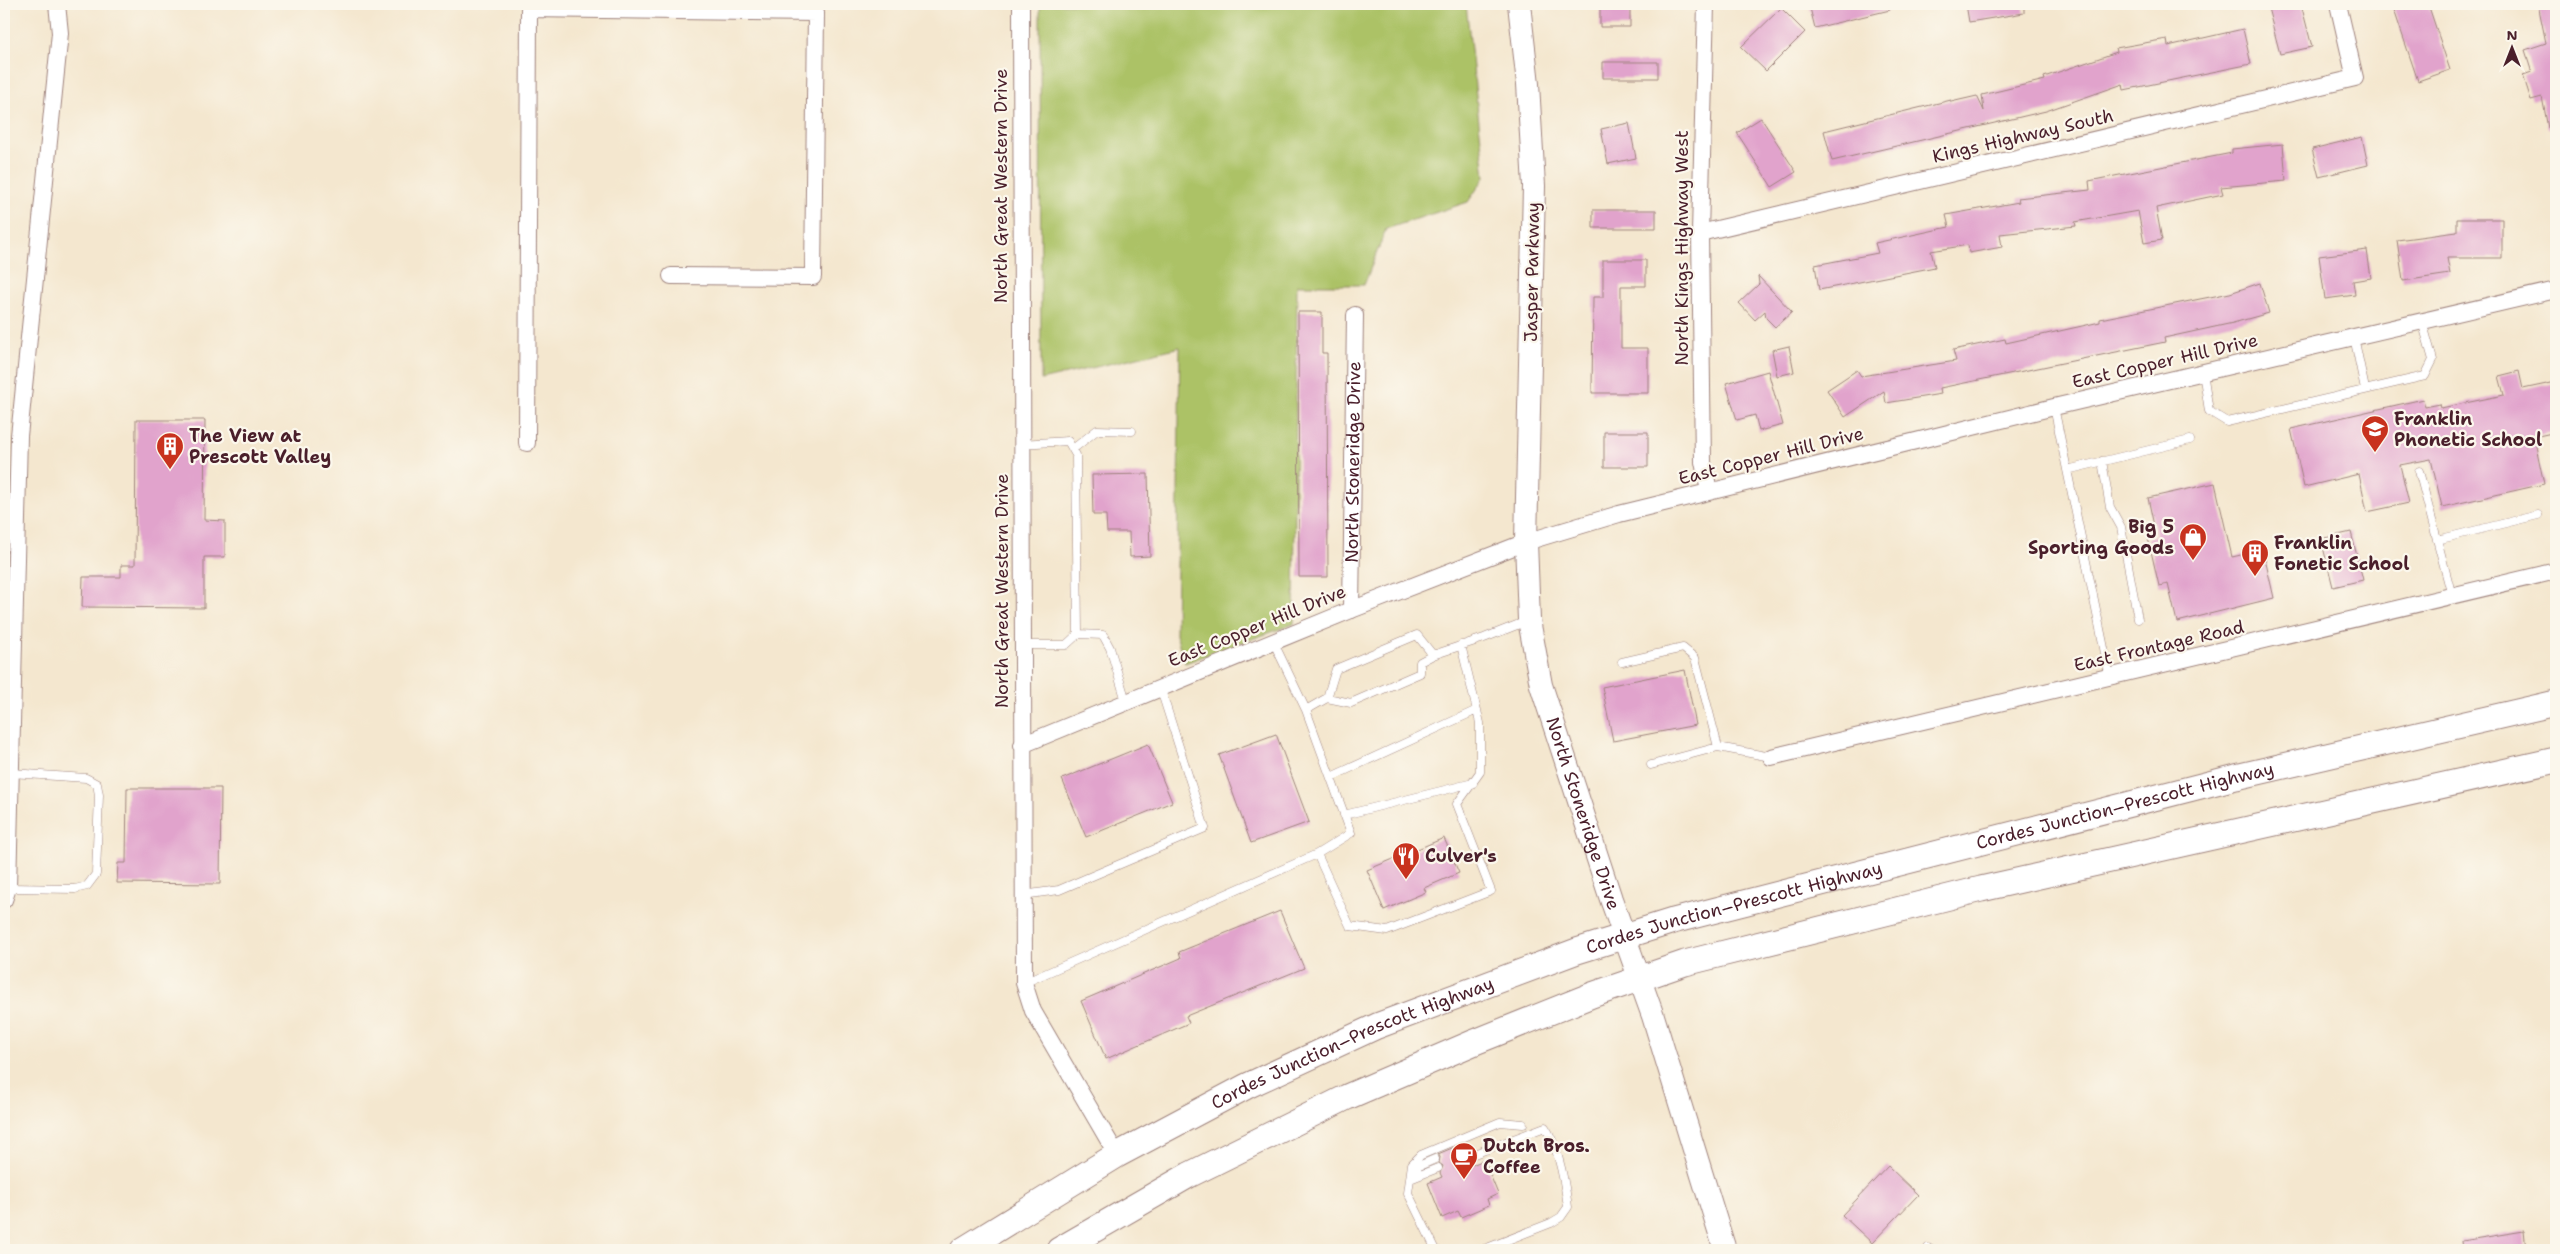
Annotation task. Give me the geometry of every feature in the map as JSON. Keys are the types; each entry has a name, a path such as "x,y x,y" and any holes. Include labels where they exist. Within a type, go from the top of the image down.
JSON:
{"main road":[{"name":"Jasper Parkway","path":"1519,4 1528,84 1534,186 1526,542"},
{"name":"North Stoneridge Drive","path":"1526,542 1529,620 1541,685 1640,979 1725,1250"},
{"name":"Cordes Junction–Prescott Highway","path":"963,1250 1117,1155 1247,1086 1377,1026 1577,951 1682,918 2236,777 2556,704"},
{"path":"1059,1250 1189,1175 1347,1097 1475,1042 1685,963 1847,921 2556,760"}],"street":[{"path":"6,894 12,773 19,436 60,33 56,4"},
{"name":"North Great Western Drive","path":"1021,4 1024,983 1033,1011 1117,1155"},
{"name":"North Kings Highway West","path":"1706,4 1700,233 1703,462 1709,491"},
{"name":"Kings Highway South","path":"1700,233 2355,78 2338,4"},
{"path":"527,443 529,9 690,7 816,13 813,278 671,276"},
{"name":"East Copper Hill Drive","path":"1022,745 1272,641 1526,542 1619,514 2054,407 2556,290"},
{"name":"North Stoneridge Drive","path":"1351,610 1355,315"},
{"name":"East Frontage Road","path":"1771,757 2556,571"}],"lane":[{"path":"2202,372 2209,411 2227,422 2425,376 2433,360 2422,321"},
{"path":"2354,337 2365,390"},
{"path":"2054,407 2110,678"},
{"path":"1072,449 1096,430 1132,431"},
{"path":"2067,470 2190,440"},
{"path":"1022,444 1068,441 1076,455 1078,634"},
{"path":"2102,461 2110,507 2121,527 2138,619"},
{"path":"2419,471 2452,596"},
{"path":"2437,540 2538,515"},
{"path":"1306,710 1328,698 1351,704 1420,673 1420,662 1433,654 1529,620"},
{"path":"1022,645 1066,645 1078,634 1103,635 1110,648 1126,701"},
{"path":"1328,698 1336,669 1417,635 1433,654"},
{"path":"1024,983 1318,854 1351,833 1306,710 1272,641"},
{"path":"1318,854 1350,926 1387,931 1492,891 1457,804 1480,772 1480,723 1461,645"},
{"path":"1622,662 1683,648 1695,658 1718,747"},
{"path":"1023,895 1059,890 1205,828 1160,687"},
{"path":"1331,777 1477,710"},
{"path":"1651,766 1718,747 1771,757"},
{"path":"6,894 75,889 87,886 96,874 99,795 96,784 86,778 12,773"},
{"path":"1344,815 1472,783"},
{"path":"1436,1250 1408,1193 1412,1164 1421,1155 1500,1122 1523,1124"},
{"path":"1469,1156 1545,1127 1551,1136 1568,1207 1561,1217 1552,1223 1482,1250"},
{"path":"1409,1180 1419,1166 1435,1159"},
{"path":"1409,1180 1438,1168"}],"green space":[{"path":"1040,4 1466,4 1485,177 1468,202 1386,229 1364,285 1297,285 1294,624 1185,663 1176,635 1180,347 1041,380"}],"building":[{"path":"1600,4 1630,4 1630,27 1600,27"},
{"path":"1809,4 1889,4 1890,10 1815,28"},
{"path":"1966,4 2024,4 2024,13 1969,22"},
{"path":"2267,4 2301,4 2312,47 2280,54"},
{"path":"2392,4 2428,4 2450,70 2418,81"},
{"path":"2538,4 2556,4 2556,128 2548,128 2542,97 2531,100 2523,75 2532,72 2525,50 2546,43"},
{"path":"1781,8 1805,32 1766,71 1741,47"},
{"path":"2243,29 2251,64 2124,90 2123,84 2046,111 1832,161 1824,131 1951,100 1951,102 1977,96 1984,111 1982,95 2045,80 2044,77 2117,52 2116,48 2167,39 2168,46"},
{"path":"1603,62 1658,62 1658,78 1603,78"},
{"path":"1761,118 1796,172 1772,187 1737,133"},
{"path":"1629,123 1636,158 1608,164 1601,129"},
{"path":"2362,137 2368,165 2319,177 2312,149"},
{"path":"2283,144 2286,181 2221,187 2223,194 2156,208 2162,240 2144,243 2138,211 2075,222 2076,226 2000,234 2002,247 1969,253 1968,245 1931,251 1935,267 1819,290 1815,265 1878,253 1875,243 1949,227 1946,215 2019,202 2018,198 2090,190 2089,181 2232,153 2232,149"},
{"path":"1593,210 1656,210 1656,228 1593,228"},
{"path":"2457,219 2502,219 2502,258 2447,258 2450,274 2403,281 2397,240 2457,232"},
{"path":"2367,250 2371,278 2353,281 2355,295 2325,299 2319,256"},
{"path":"1603,260 1646,260 1646,286 1621,286 1621,348 1648,348 1648,393 1592,393 1593,297 1603,297"},
{"path":"1758,276 1792,312 1775,327 1766,318 1765,311 1755,320 1739,303 1759,284"},
{"path":"2260,283 2269,313 2164,338 2165,342 1940,388 1941,394 1886,403 1884,391 1845,417 1827,390 1857,370 1861,376 1956,361 1953,350 2005,339 2006,343 2100,322 2100,319 2230,293"},
{"path":"1298,312 1322,312 1322,353 1327,353 1328,577 1299,577"},
{"path":"1789,346 1794,372 1777,376 1772,350"},
{"path":"1768,371 1783,425 1759,431 1755,415 1737,420 1726,383"},
{"name":"Franklin Phonetic School","path":"2519,371 2523,389 2556,382 2556,432 2534,437 2544,484 2442,507 2431,459 2400,465 2409,503 2367,512 2359,474 2304,487 2291,429 2423,399 2425,407 2440,404 2441,408 2504,395 2499,376"},
{"name":"The View at Prescott Valley","path":"136,420 205,420 204,520 225,521 225,557 204,557 204,608 82,607 83,577 121,577 121,565 135,565"},
{"path":"1604,432 1648,432 1648,467 1604,467"},
{"path":"1148,474 1150,556 1130,557 1129,532 1107,532 1106,515 1093,515 1092,475"},
{"name":"Big 5 Sporting Goods","path":"2215,483 2232,557 2263,550 2274,598 2177,622 2168,584 2159,586 2148,538 2156,535 2148,498"},
{"path":"2351,532 2363,580 2333,587 2321,539"},
{"path":"1685,670 1696,725 1613,741 1602,687"},
{"path":"1276,734 1309,822 1251,843 1219,755"},
{"path":"1148,744 1172,802 1086,837 1062,779"},
{"path":"127,788 221,788 220,884 117,883 118,863 126,863"},
{"name":"Culver's","path":"1444,838 1459,873 1424,888 1426,892 1384,910 1367,870"},
{"path":"1280,911 1304,968 1186,1016 1189,1023 1106,1059 1081,1001 1181,958 1179,952"},
{"name":"Dutch Bros. Coffee","path":"1464,1143 1467,1151 1464,1158 1471,1161 1472,1165 1484,1160 1498,1194 1487,1199 1489,1205 1461,1217 1458,1211 1442,1218 1428,1183 1442,1177 1440,1173 1443,1166 1439,1163 1440,1157 1438,1154"},
{"path":"1888,1166 1918,1195 1872,1243 1842,1215"},
{"path":"2524,1231 2526,1250 2462,1250 2461,1241"}],"place":[{"name":"Franklin Phonetic School","path":"2375,453"},
{"name":"The View at Prescott Valley","path":"170,470"},
{"name":"Big 5 Sporting Goods","path":"2193,561"},
{"name":"Franklin Fonetic School","path":"2255,577"},
{"name":"Culver's","path":"1406,880"},
{"name":"Dutch Bros. Coffee","path":"1464,1180"}]}
